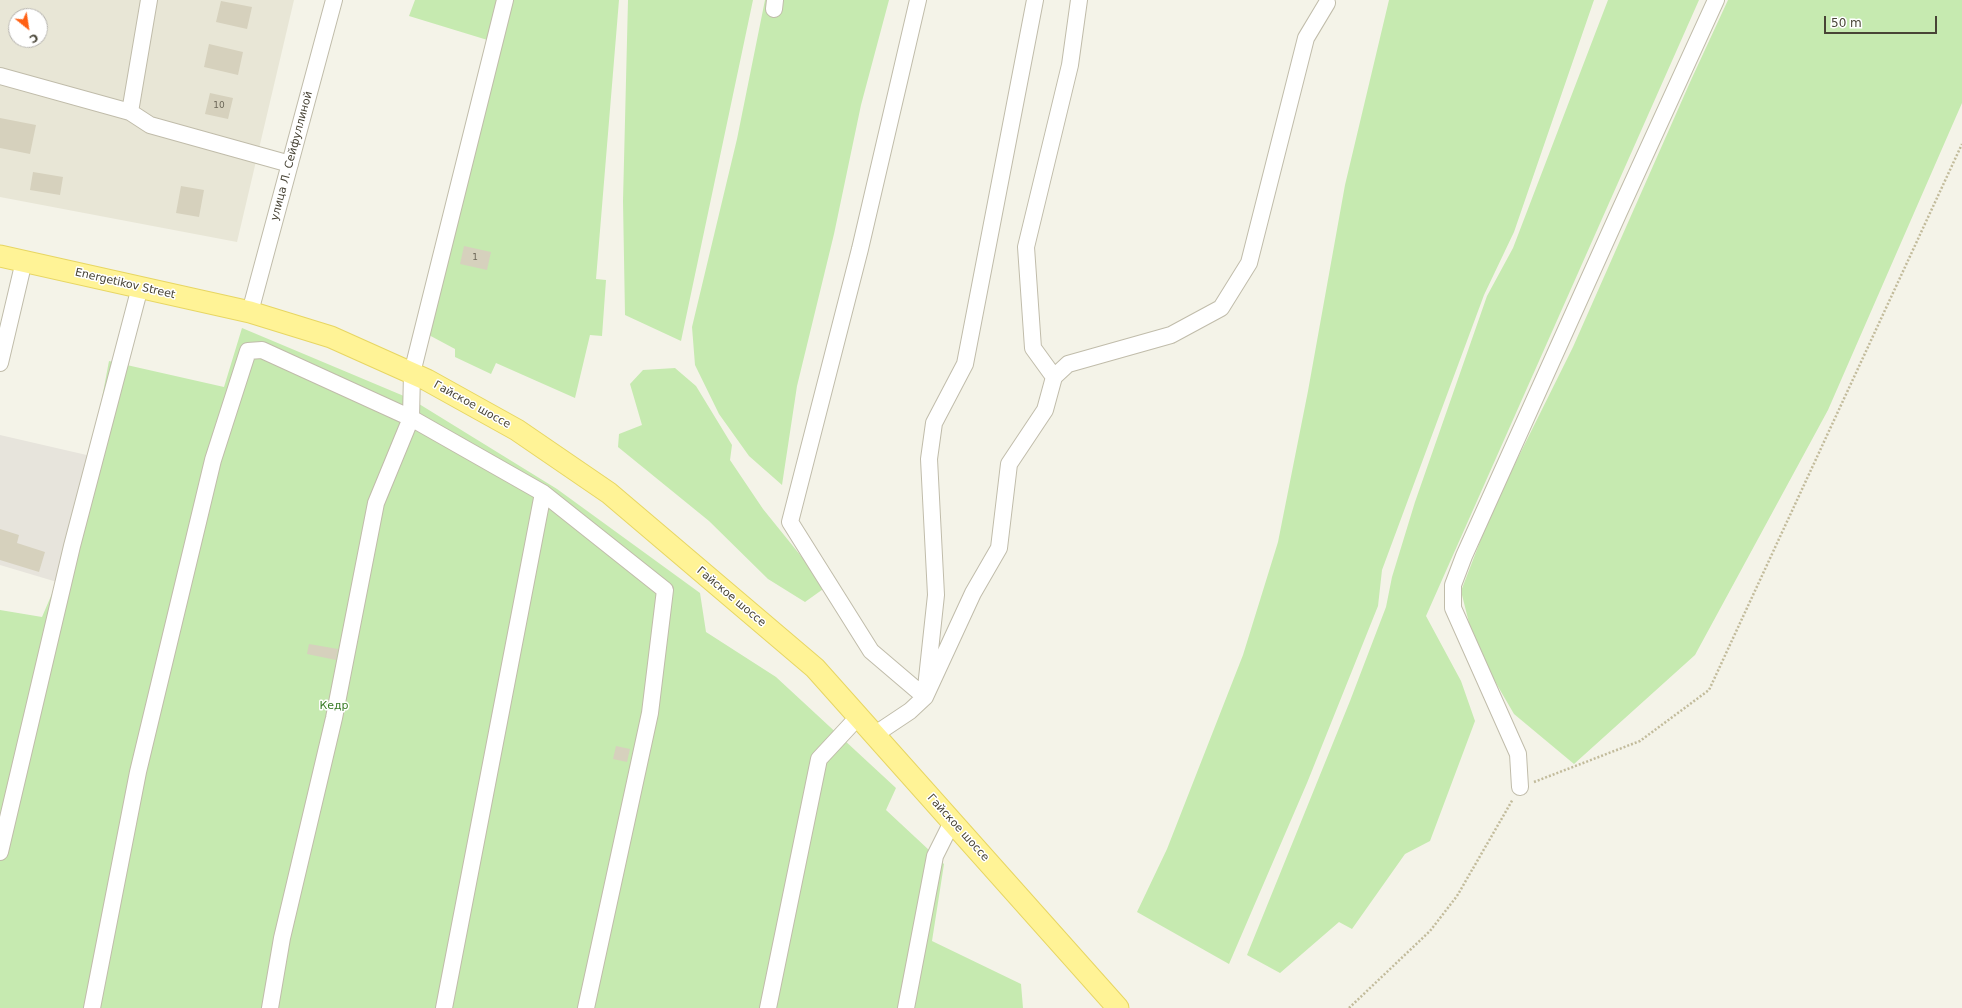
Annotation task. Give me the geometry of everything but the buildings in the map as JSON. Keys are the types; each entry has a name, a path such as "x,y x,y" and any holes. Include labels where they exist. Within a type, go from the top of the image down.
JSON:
{"main road":[{"name":"Energetikov Street","path":"0,256 250,312"},
{"name":"Гайское шоссе","path":"250,312 331,337 412,373 516,430 609,493 815,668 1118,1008"}],"street":[{"path":"130,112 149,0"},
{"name":"улица Л. Сейфуллиной","path":"250,312 334,0"},
{"path":"270,1008 282,938 334,718 376,503 411,418 412,373 505,0"},
{"path":"918,0 861,241 790,522 871,651 925,696"},
{"path":"925,696 936,595 929,459 934,423 965,364 1035,0"},
{"path":"1054,377 1033,348 1026,247 1070,65 1079,0"},
{"path":"1520,787 1518,754 1453,608 1453,585 1464,556 1716,0"},
{"path":"874,735 910,710 925,696 973,593 999,548 1009,464 1045,410 1054,377 1068,364 1171,335 1221,308 1249,263 1306,38 1327,3"},
{"path":"0,76 130,112 150,125 290,164"},
{"path":"0,363 24,261"},
{"path":"0,852 72,546 140,287"},
{"path":"92,1008 138,772 213,460 248,350 262,350 411,418 543,493 665,590 650,713 586,1008"},
{"path":"444,1008 543,493"},
{"path":"768,1008 819,759 858,717"},
{"path":"906,1008 935,856 952,822"}],"path":[{"path":"1349,1008 1430,931 1457,896 1520,787 1640,741 1709,690 1962,144"}],"shaded area":[{"path":"0,0 294,0 237,242 0,197"},
{"path":"0,435 91,456 57,582 0,565"}],"green space":[{"path":"415,0 619,0 596,279 606,280 602,336 590,335 575,398 496,363 491,374 455,357 455,349 427,334 494,42 409,16"},
{"path":"628,0 753,0 681,341 625,315 623,201"},
{"path":"765,0 889,0 861,105 834,234 797,386 782,485 749,456 719,414 695,365 692,327 737,139"},
{"path":"1389,0 1594,0 1514,232 1484,295 1382,570 1378,606 1307,783 1229,964 1137,912 1167,849 1243,655 1278,542 1308,391 1345,185"},
{"path":"1608,0 1699,0 1426,616 1461,681 1475,721 1430,841 1405,854 1352,929 1339,922 1280,973 1247,955 1350,701 1386,607 1392,577 1415,502 1487,296 1513,248"},
{"path":"1728,0 1962,0 1962,103 1828,410 1695,655 1574,764 1514,714 1475,647 1461,591 1493,508 1573,347"},
{"name":"Кедр","path":"242,328 411,399 557,489 700,593 706,632 776,677 896,788 886,810 944,864 932,941 1021,984 1023,1008 0,1008 0,610 42,617 57,582 91,456 109,361 224,387"},
{"path":"675,368 696,386 732,445 730,460 763,509 826,587 805,602 768,579 709,521 618,447 619,434 642,425 630,384 643,370"}]}
